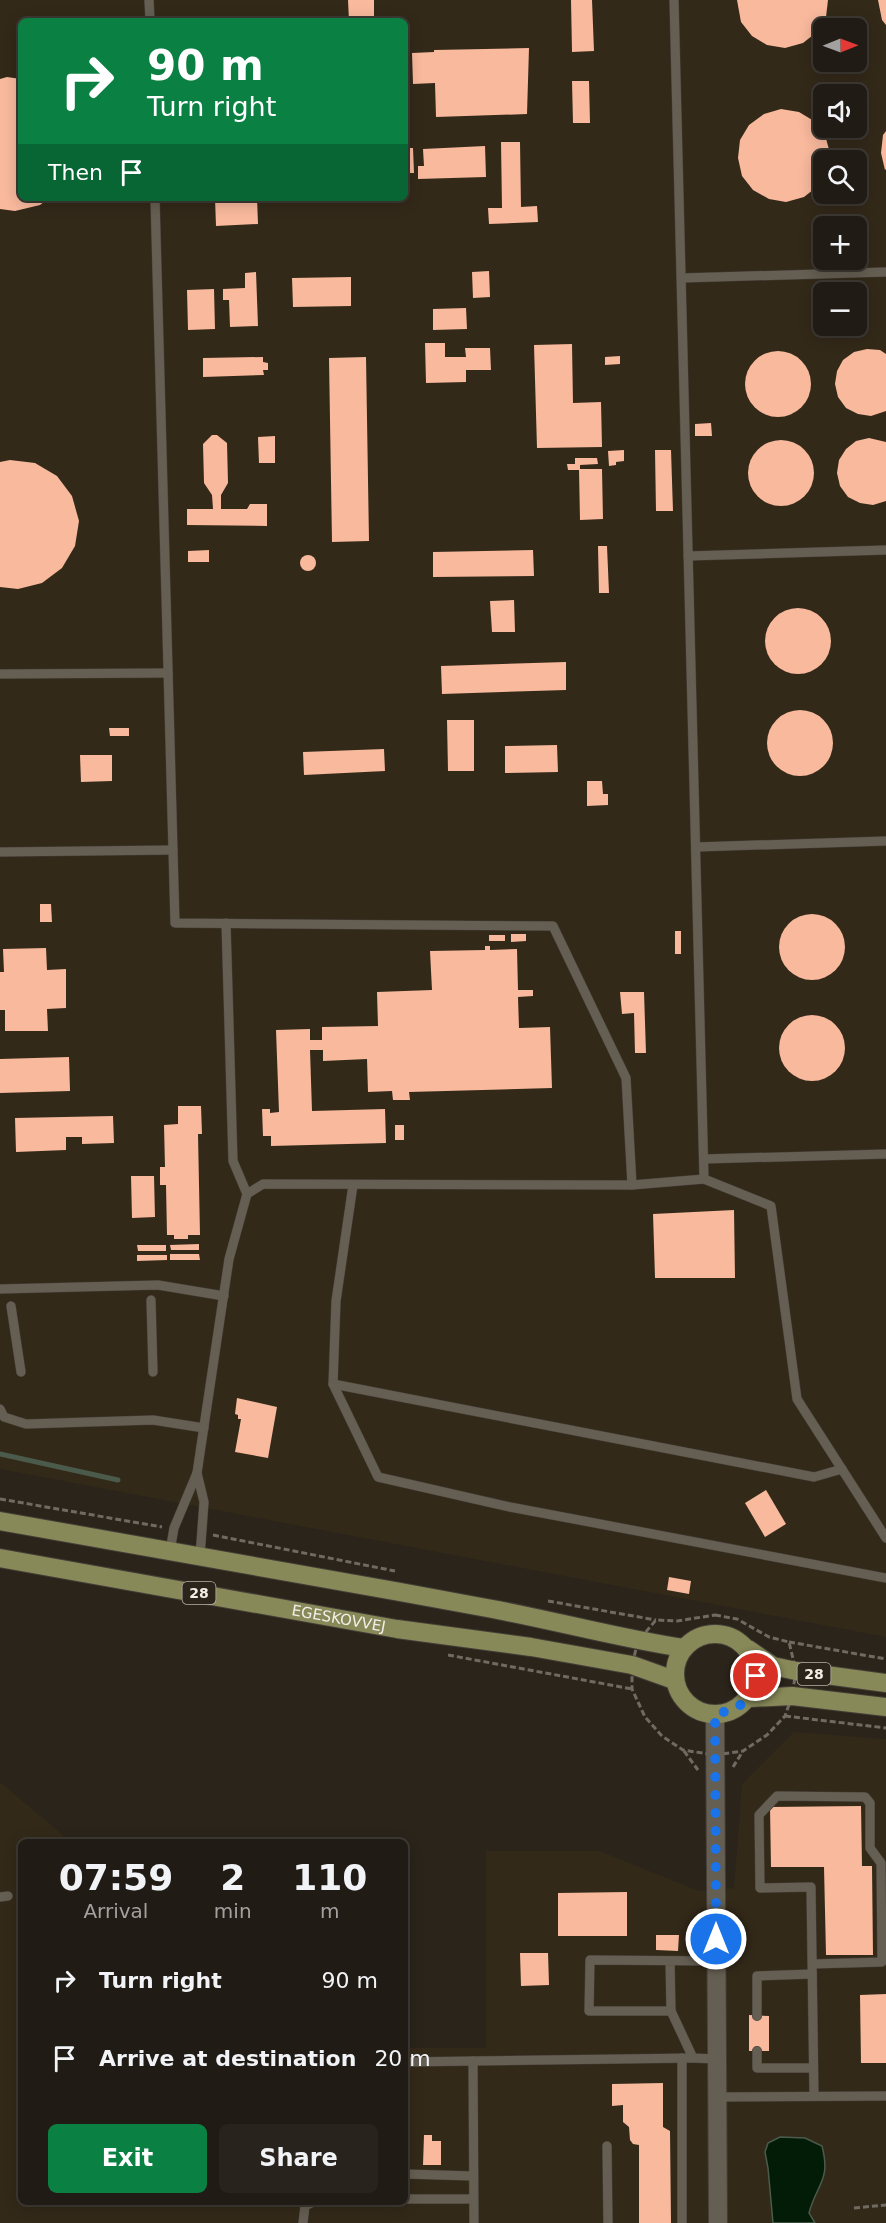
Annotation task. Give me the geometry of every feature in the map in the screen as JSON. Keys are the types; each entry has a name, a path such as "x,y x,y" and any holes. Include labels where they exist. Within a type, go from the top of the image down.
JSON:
{"main road":[{"path":"0,1521 498,1610 638,1641 683,1648 675,1666 675,1680 679,1694 694,1708 703,1713 715,1714"},
{"name":"EGESKOVVEJ","path":"0,1558 397,1629 531,1647 633,1665 675,1680"},
{"name":"28","path":"683,1648 704,1634 718,1633 735,1638 773,1666 886,1683"},
{"path":"748,1649 756,1676 749,1698"},
{"name":"28","path":"715,1714 732,1711 749,1698 792,1696 886,1707"}],"street":[{"path":"715,1714 718,2223"}],"lane":[{"path":"149,0 150,18"},
{"path":"674,0 704,1179"},
{"path":"155,201 175,923 553,926 626,1078 632,1185"},
{"path":"682,278 886,272"},
{"path":"688,556 886,550"},
{"path":"0,674 168,673"},
{"path":"696,847 886,841"},
{"path":"0,852 173,850"},
{"path":"170,1551 174,1528 198,1473 229,1259 247,1194 233,1161 226,924"},
{"path":"704,1159 886,1154"},
{"path":"247,1194 263,1185 632,1185 704,1179 771,1206 797,1399 886,1538"},
{"path":"353,1185 336,1300 333,1384 378,1477 510,1507 886,1578"},
{"path":"0,1289 158,1285 224,1296"},
{"path":"151,1300 153,1372"},
{"path":"11,1306 21,1372"},
{"path":"333,1384 814,1477 842,1469"},
{"path":"0,1409 4,1417 26,1424 153,1420 204,1428"},
{"path":"198,1473 204,1502 200,1556"},
{"path":"813,1964 882,1962 881,1863 870,1848 870,1803 865,1797 777,1796 759,1815 760,1888 812,1887 814,2096"},
{"path":"671,2011 589,2011 590,1960 716,1961"},
{"path":"670,1961 671,2011 693,2058"},
{"path":"756,2016 757,1976 812,1974"},
{"path":"757,2051 757,2068 813,2068"},
{"path":"682,2058 682,2223"},
{"path":"408,2062 716,2059"},
{"path":"473,2061 474,2223"},
{"path":"718,2097 886,2096"},
{"path":"607,2146 608,2223"},
{"path":"408,2174 473,2176"},
{"path":"408,2199 473,2199"},
{"path":"303,2223 307,2205"}],"path":[{"path":"0,1500 174,1528"},
{"path":"202,1533 397,1572"},
{"path":"542,1600 656,1620 677,1621 715,1615 737,1619 769,1637 886,1659"},
{"path":"656,1620 638,1641 633,1665 632,1689 645,1717 662,1736 683,1750 715,1755 743,1751 767,1736 785,1716 792,1696 796,1671 789,1642"},
{"path":"785,1716 886,1728"},
{"path":"854,2208 886,2205"}],"shaded area":[{"path":"0,0 886,0 886,1637 0,1469"},
{"path":"794,1732 886,1739 886,2223 0,2223 0,1782 63,1835 63,1839 18,1839 18,2205 408,2205 408,2048 486,2048 486,1851 600,1851 699,1891 734,1888 742,1784"},
{"path":"780,2137 805,2138 822,2146 824,2175 809,2213 815,2223 773,2223 765,2152 768,2143"}],"building":[{"path":"348,0 374,0 374,18 349,18"},
{"path":"571,0 592,0 594,51 572,52"},
{"path":"737,0 828,0 825,18 813,18 813,35 803,43 785,48 767,45 752,36 741,22"},
{"path":"878,0 886,0 886,25 882,20"},
{"path":"529,48 527,114 436,117 435,83 413,84 412,53 434,52 434,50"},
{"path":"7,77 18,79 18,201 45,201 40,205 15,211 0,209 0,79"},
{"path":"572,81 589,81 590,123 573,123"},
{"path":"781,109 799,112 813,120 813,138 826,138 829,150 813,150 813,190 804,197 786,202 769,199 753,190 742,176 738,158 740,140 749,125 764,114"},
{"path":"886,131 885,170 881,153 883,135"},
{"path":"501,142 520,142 521,207 537,206 538,222 489,224 488,208 502,208"},
{"path":"485,146 486,177 418,179 418,166 424,166 423,149"},
{"path":"408,148 413,148 414,173 408,173"},
{"path":"215,201 257,201 258,224 216,226"},
{"path":"489,271 490,297 473,298 472,272"},
{"path":"256,272 258,326 230,327 229,300 223,300 223,289 245,288 245,273"},
{"path":"351,277 351,306 293,307 292,278"},
{"path":"214,289 215,329 188,330 187,290"},
{"path":"466,308 467,329 433,330 433,309"},
{"path":"425,343 445,343 445,357 466,357 465,348 490,348 491,370 466,370 466,382 426,383"},
{"path":"572,344 573,403 601,402 602,447 537,448 534,345"},
{"path":"867,349 880,350 886,354 886,411 871,416 858,414 846,408 838,397 835,384 837,371 843,360 854,352"},
{"path":"772,351 784,351 802,360 809,371 811,384 809,397 802,408 791,415 772,417 759,412 750,403 745,390 745,378 750,365 759,356"},
{"path":"620,356 620,364 605,365 605,357"},
{"path":"263,357 263,362 268,363 268,370 263,370 264,375 203,377 203,358"},
{"path":"366,357 369,541 332,542 329,358"},
{"path":"711,423 712,436 695,436 695,424"},
{"path":"212,435 217,435 227,443 228,483 221,495 221,509 247,509 250,504 267,504 267,526 187,525 187,509 213,509 212,495 204,483 203,444"},
{"path":"275,436 275,463 259,463 258,437"},
{"path":"869,438 886,442 886,501 873,505 860,503 848,497 840,486 837,473 839,460 846,449 856,441"},
{"path":"775,440 787,440 805,449 812,460 814,473 812,486 805,497 794,504 775,506 762,501 753,492 748,479 748,467 753,454 762,445"},
{"path":"624,450 624,461 609,466 608,451"},
{"path":"655,450 671,450 673,511 656,511"},
{"path":"575,458 597,458 598,464 580,465 580,469 602,469 603,519 580,520 579,470 568,470 567,464 575,464"},
{"path":"10,460 35,463 57,476 72,496 79,521 75,546 62,568 42,583 18,589 0,587 0,462"},
{"path":"598,546 607,546 609,593 599,593"},
{"path":"209,550 209,562 188,562 188,551"},
{"path":"533,550 534,576 433,577 433,552"},
{"path":"308,555 314,557 316,563 314,569 308,571 302,569 300,563 302,557"},
{"path":"514,600 515,632 492,632 490,601"},
{"path":"792,608 804,608 822,617 829,628 831,641 829,654 822,665 811,672 792,674 779,669 770,660 765,647 765,635 770,622 779,613"},
{"path":"566,662 566,690 442,694 441,666"},
{"path":"793,710 807,710 819,715 828,724 833,743 831,756 824,767 807,776 793,776 781,771 772,762 767,750 767,736 772,724 781,715"},
{"path":"447,720 474,720 474,771 448,771"},
{"path":"109,728 129,728 129,736 110,736"},
{"path":"557,745 558,772 505,773 505,746"},
{"path":"384,749 385,771 304,775 303,752"},
{"path":"80,755 112,755 112,781 81,782"},
{"path":"587,781 602,781 603,794 608,794 608,805 587,806"},
{"path":"40,904 51,904 52,922 40,922"},
{"path":"805,914 819,914 831,919 840,928 845,947 843,960 836,971 819,980 805,980 793,975 784,966 779,954 779,940 784,928 793,919"},
{"path":"675,931 681,931 681,954 675,954"},
{"path":"511,934 526,934 526,941 511,942"},
{"path":"489,935 505,935 505,941 489,941"},
{"path":"485,946 490,946 490,950 517,949 518,990 533,990 533,996 518,997 519,1028 550,1027 552,1088 409,1092 410,1100 393,1100 392,1091 368,1092 367,1059 323,1061 323,1050 310,1050 312,1111 385,1109 386,1143 271,1146 271,1136 263,1136 262,1109 270,1109 270,1113 279,1112 276,1030 310,1029 310,1040 322,1040 322,1027 378,1026 377,992 432,990 430,951 485,950"},
{"path":"46,948 47,970 66,969 66,1008 47,1009 48,1031 5,1031 5,1010 0,1010 0,972 4,972 3,949"},
{"path":"620,992 644,992 646,1053 635,1053 634,1013 622,1014"},
{"path":"805,1015 819,1015 831,1020 840,1029 845,1048 843,1061 836,1072 819,1081 805,1081 793,1076 784,1067 779,1055 779,1041 784,1029 793,1020"},
{"path":"69,1057 70,1091 0,1093 0,1059"},
{"path":"178,1106 201,1106 202,1134 198,1134 200,1235 188,1235 188,1239 174,1239 174,1235 167,1235 166,1185 160,1185 160,1167 165,1167 164,1125 178,1124"},
{"path":"113,1116 114,1143 82,1144 82,1137 66,1137 66,1150 16,1152 15,1118"},
{"path":"395,1125 404,1125 404,1140 395,1140"},
{"path":"131,1176 154,1176 155,1217 132,1218"},
{"path":"734,1210 735,1278 655,1278 653,1214"},
{"path":"199,1244 199,1250 171,1250 170,1245"},
{"path":"137,1245 166,1245 166,1251 138,1251"},
{"path":"170,1254 199,1254 200,1260 170,1260"},
{"path":"137,1255 167,1255 167,1260 137,1261"},
{"path":"237,1398 277,1407 268,1458 235,1452 241,1419 238,1419 238,1415 235,1414"},
{"path":"766,1490 786,1524 765,1537 745,1503"},
{"path":"669,1577 691,1581 689,1594 667,1590"},
{"path":"861,1806 862,1866 872,1866 873,1955 826,1955 824,1867 771,1867 770,1807"},
{"path":"627,1892 627,1936 558,1936 558,1893"},
{"path":"656,1935 679,1935 678,1951 656,1950"},
{"path":"520,1953 548,1953 549,1985 521,1986"},
{"path":"886,1994 886,2063 861,2063 860,1995"},
{"path":"749,2015 769,2016 769,2051 749,2051"},
{"path":"663,2083 663,2127 670,2131 671,2223 639,2223 639,2145 633,2144 630,2140 629,2127 623,2122 623,2105 612,2106 612,2084"},
{"path":"424,2135 432,2135 432,2141 441,2141 441,2165 423,2165"}],"waterway":[{"path":"0,1454 118,1480"}],"route":[{"path":"716,1939 715,1714 732,1711 749,1698 756,1676"}]}
